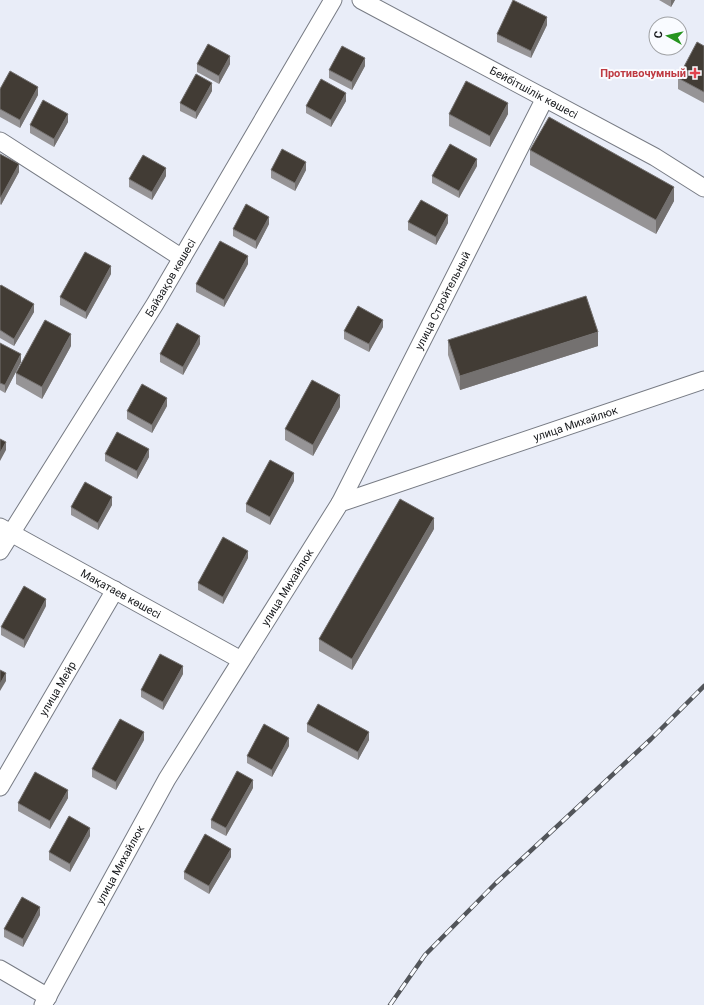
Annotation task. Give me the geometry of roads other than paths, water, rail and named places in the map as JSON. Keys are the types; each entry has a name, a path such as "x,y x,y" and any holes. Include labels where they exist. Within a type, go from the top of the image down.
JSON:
{"street":[{"name":"Байзақов көшесі","path":"0,551 5,530 155,304 333,0"},
{"name":"Бейбітшілік көшесі","path":"362,0 655,157 704,188"},
{"name":"улица Стройтельный","path":"340,503 545,98"},
{"path":"0,141 182,258"},
{"name":"улица Михайлюк","path":"45,1001 167,779 340,503 704,380"},
{"name":"Мақатаев көшесі","path":"5,530 241,660"},
{"name":"улица Мейр","path":"0,787 115,590"},
{"path":"0,969 45,1001"}],"railway":[{"path":"390,1005 425,955 496,883 651,739 704,686"}],"place":[{"name":"Противочумный","path":"695,73"}]}
